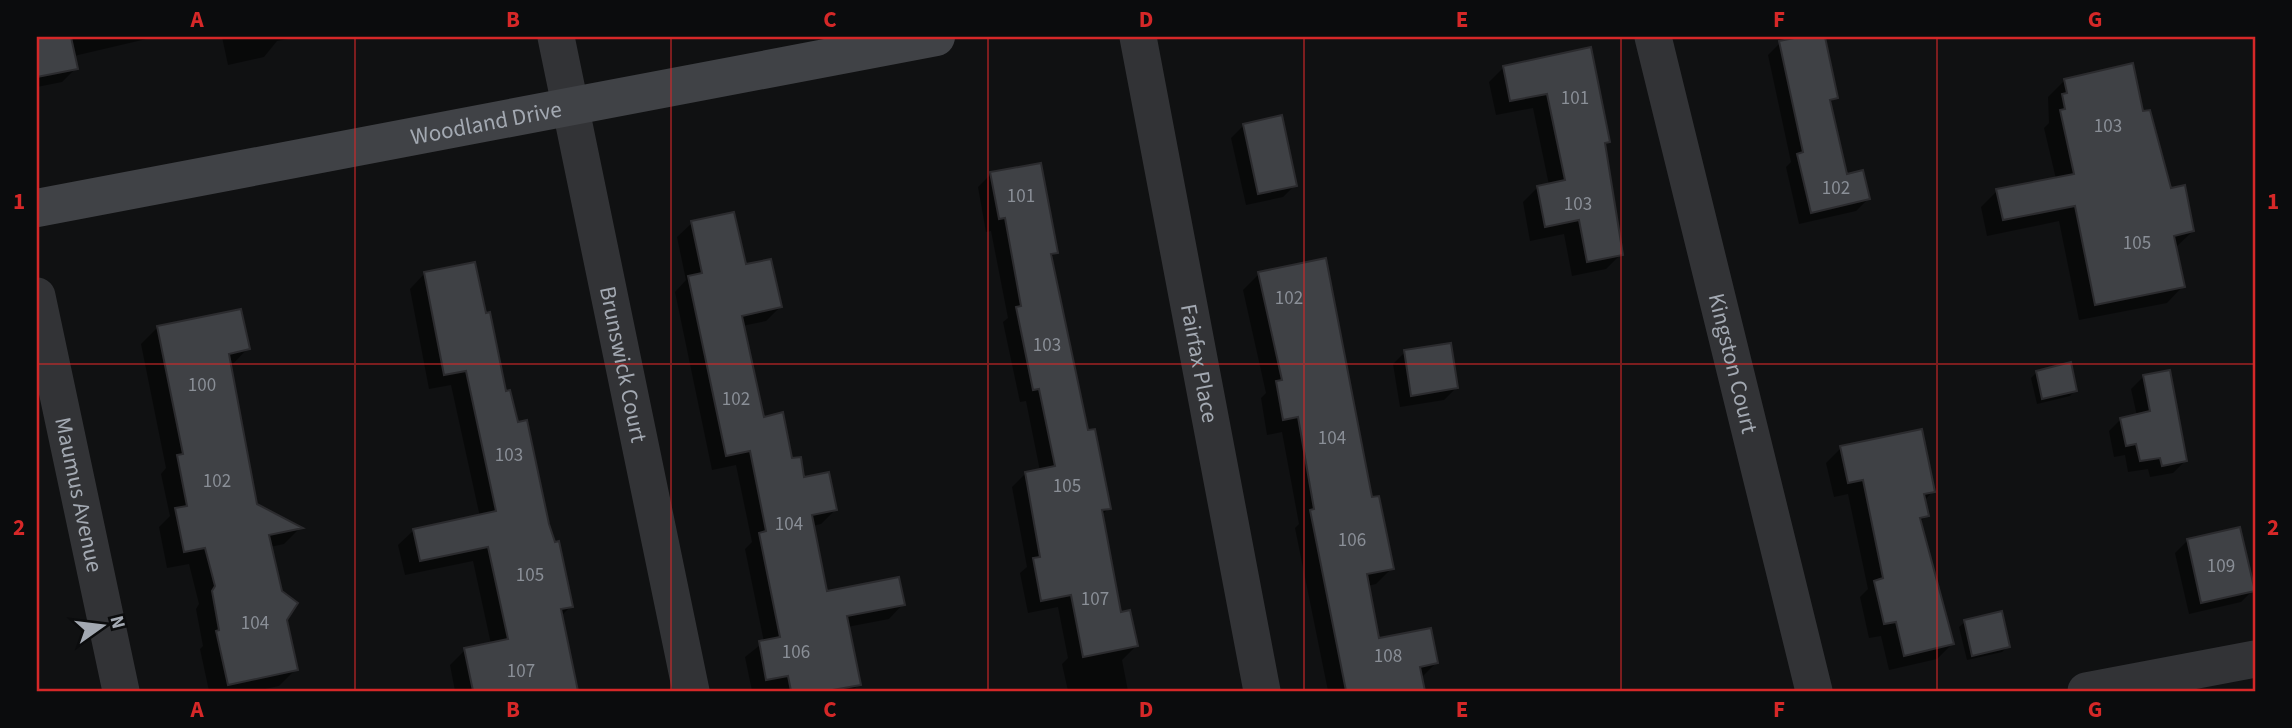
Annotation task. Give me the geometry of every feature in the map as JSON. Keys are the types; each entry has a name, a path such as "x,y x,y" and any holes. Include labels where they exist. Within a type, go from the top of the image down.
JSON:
{"main road":[{"name":"Woodland Drive","path":"37,208 936,37"}],"street":[{"name":"Brunswick Court","path":"556,37 568,106 691,691"},
{"name":"Fairfax Place","path":"1138,37 1262,691"},
{"name":"Kingston Court","path":"1653,37 1814,691"},
{"name":"Maumus Avenue","path":"37,296 121,691"},
{"path":"2086,691 2255,659"}],"building":[{"path":"37,37 71,37 78,69 37,77"},
{"path":"1799,37 1825,37 1838,98 1830,100 1847,174 1863,170 1870,199 1811,213 1797,154 1803,152 1779,41"},
{"path":"1591,47 1610,142 1605,143 1623,255 1587,262 1579,220 1545,227 1537,186 1565,180 1547,94 1510,101 1503,66"},
{"path":"2133,63 2143,111 2150,110 2171,188 2185,185 2194,231 2174,236 2185,287 2095,305 2075,206 2003,220 1996,189 2074,174 2060,110 2065,109 2062,94 2067,93 2064,79"},
{"path":"1282,115 1297,186 1258,194 1243,124"},
{"path":"1041,163 1058,253 1051,254 1088,430 1095,429 1111,509 1102,510 1121,612 1130,610 1138,646 1083,657 1071,595 1041,601 1033,558 1040,557 1025,472 1055,466 1039,389 1033,390 1016,307 1021,306 1005,218 999,219 990,172"},
{"path":"734,212 746,264 771,259 782,307 742,316 764,417 783,412 792,458 801,457 804,477 829,472 837,510 812,515 827,591 899,577 905,605 847,616 861,685 827,691 791,691 788,676 766,680 759,641 780,637 759,533 766,531 750,451 726,456 688,276 702,273 691,221"},
{"path":"1326,258 1372,497 1379,496 1394,569 1367,574 1379,638 1431,628 1438,663 1420,667 1425,691 1346,691 1310,510 1314,509 1298,417 1283,420 1276,381 1282,380 1258,272"},
{"path":"475,262 486,313 490,312 506,391 510,390 518,422 527,420 549,524 555,542 559,541 573,607 561,609 578,691 473,691 464,648 508,639 488,547 420,561 413,529 496,511 466,371 444,375 424,272"},
{"path":"241,309 250,349 229,354 257,504 303,528 269,535 282,591 298,603 287,620 298,670 228,685 216,631 219,630 212,591 215,586 205,548 184,552 175,508 187,506 177,455 183,454 157,326"},
{"path":"1451,343 1458,388 1411,396 1404,350"},
{"path":"2071,362 2077,391 2042,399 2036,371"},
{"path":"2170,370 2187,461 2162,466 2160,458 2140,461 2136,444 2126,446 2120,418 2150,411 2143,375"},
{"path":"1922,429 1935,492 1924,494 1929,516 1920,518 1954,644 1904,656 1896,622 1884,624 1874,581 1883,578 1863,480 1848,483 1840,446"},
{"path":"2240,527 2255,591 2201,603 2187,539"},
{"path":"2002,611 2010,647 1972,656 1964,620"}]}
